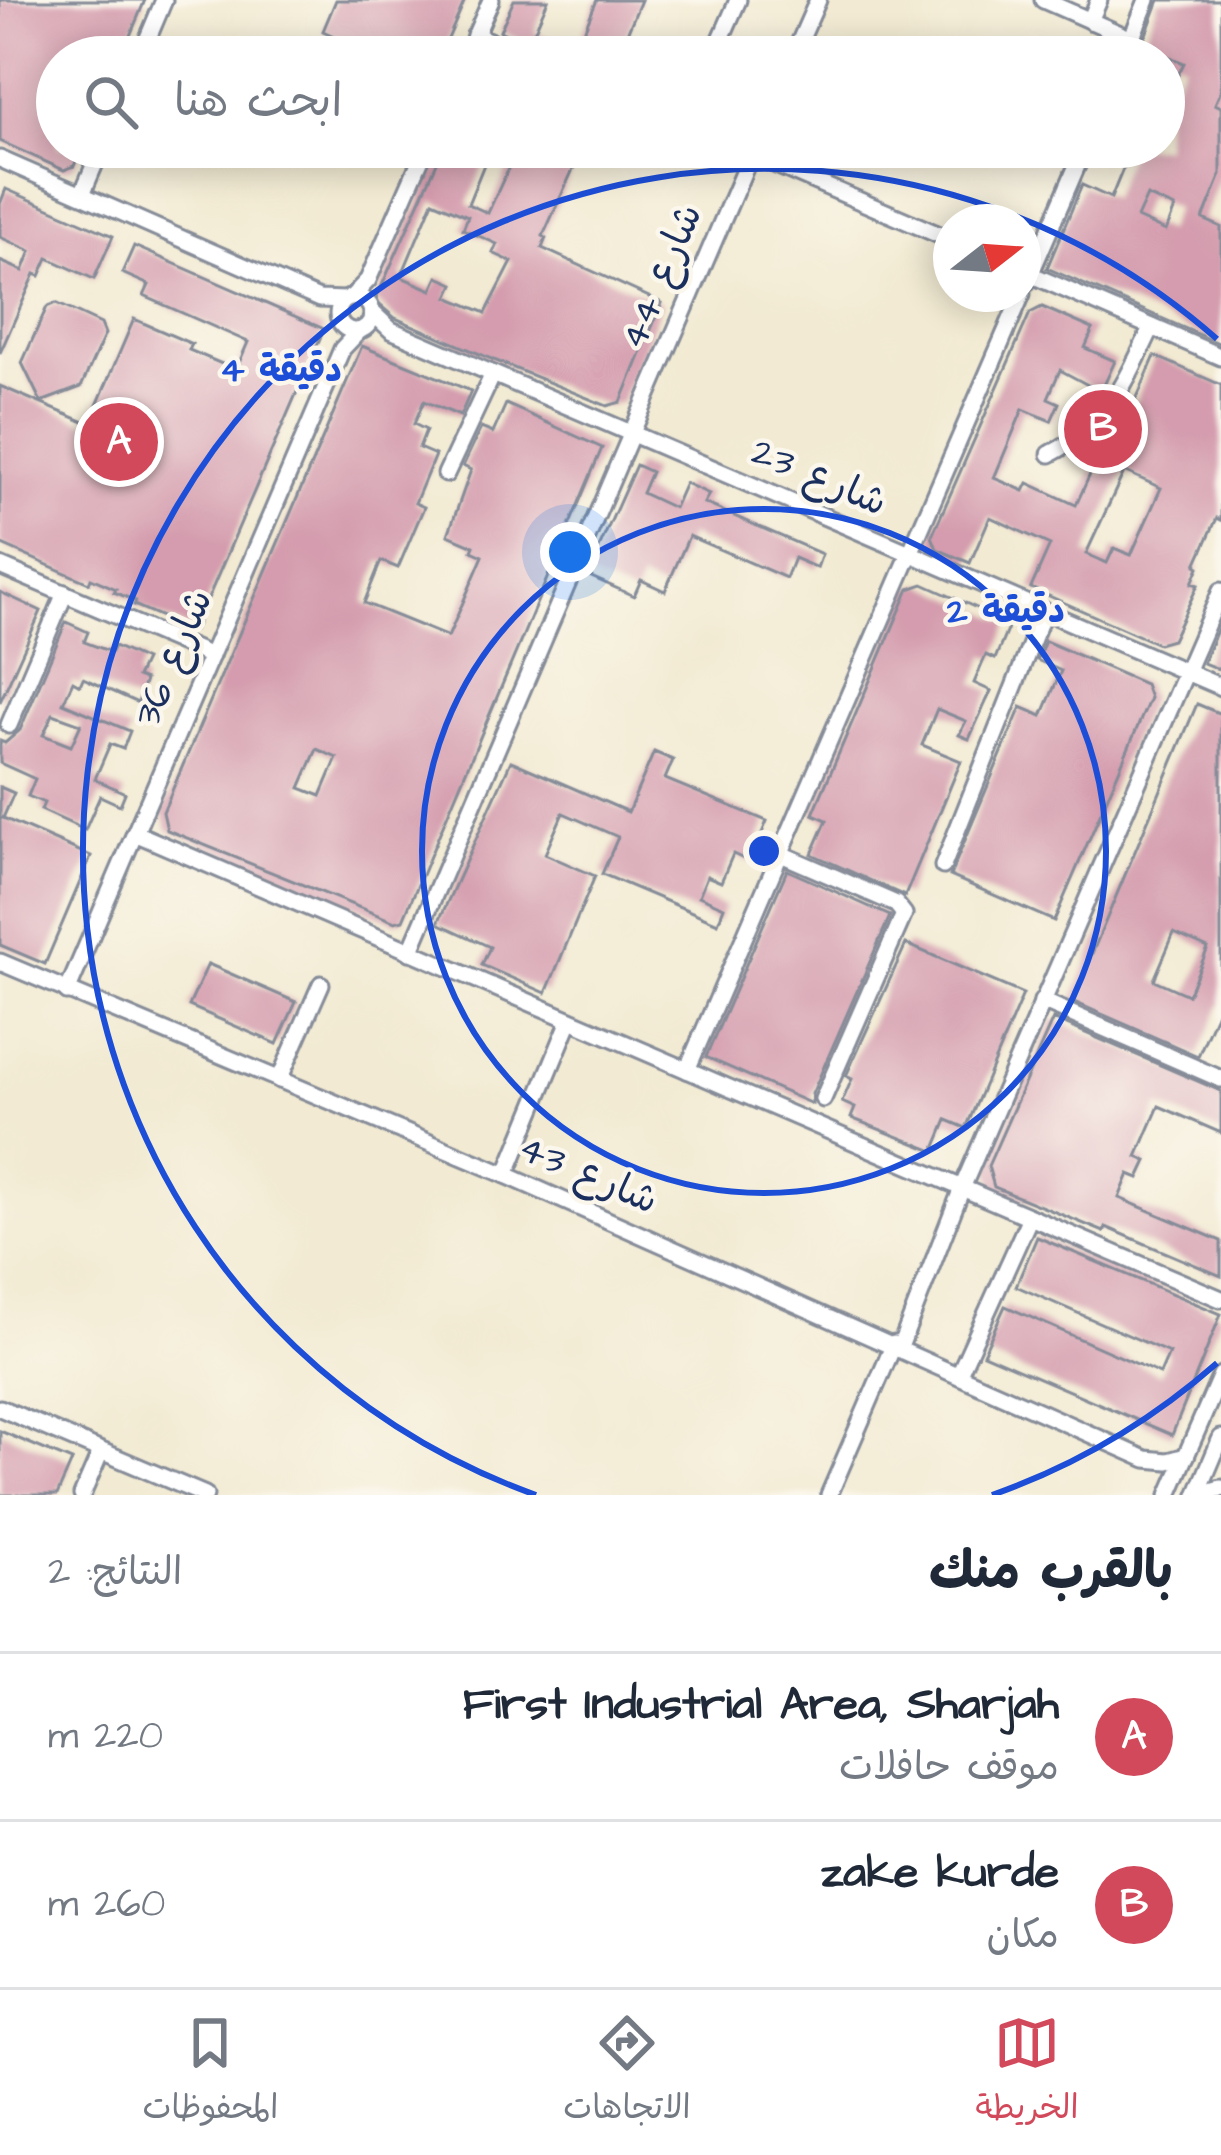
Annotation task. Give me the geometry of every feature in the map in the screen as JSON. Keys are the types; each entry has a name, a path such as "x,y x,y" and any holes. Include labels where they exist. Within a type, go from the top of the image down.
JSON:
{"street":[{"path":"149,36 164,0"},
{"path":"475,35 490,0"},
{"path":"723,36 739,0"},
{"path":"802,36 818,0"},
{"path":"1043,0 1125,36"},
{"path":"1090,21 1099,0"},
{"path":"1133,36 1147,0"},
{"path":"0,158 320,299 359,303"},
{"path":"82,194 93,168"},
{"path":"339,320 359,303 417,168"},
{"name":"شارع 44","path":"410,952 745,168"},
{"path":"790,168 933,232"},
{"path":"1041,243 1075,168"},
{"path":"1041,279 1221,357"},
{"path":"320,299 339,320 361,330"},
{"name":"شارع 23","path":"359,303 391,330 1221,687"},
{"name":"شارع 36","path":"67,992 342,350 361,330 359,303"},
{"path":"687,1070 1015,312"},
{"name":"شارع 36","path":"339,320 342,350"},
{"path":"1050,454 1081,437 1117,400 1152,327"},
{"name":"شارع 23","path":"361,330 391,330"},
{"path":"446,474 493,374"},
{"path":"0,566 211,656"},
{"path":"829,1495 1221,591"},
{"path":"8,725 65,593"},
{"path":"943,866 1044,611"},
{"path":"135,833 1221,1299"},
{"path":"781,854 896,904 904,914 823,1099"},
{"name":"شارع 43","path":"0,962 506,1175 1146,1459 1168,1461 1186,1456"},
{"path":"279,1080 321,984"},
{"path":"1042,1001 1221,1079"},
{"path":"506,1175 570,1020"},
{"path":"958,1374 1030,1217"},
{"path":"1170,1494 1221,1375"},
{"path":"0,1408 205,1495"},
{"path":"1197,1495 1220,1444"},
{"path":"82,1495 100,1451"},
{"path":"1146,1459 1170,1494"},
{"path":"1197,1495 1221,1488"}],"building":[{"path":"0,0 145,0 130,36 36,36 36,157 0,141"},
{"path":"336,0 465,0 449,36 334,36 323,31"},
{"path":"514,0 548,0 534,32 543,36 511,36 500,31"},
{"path":"597,0 641,0 626,36 582,36"},
{"path":"1159,0 1221,0 1221,90 1215,104 1221,107 1221,175 1203,219 1221,227 1221,344 1047,268 1082,185 1111,198 1123,168 1185,168 1185,36 1145,36","holes":["1147,196 1175,208 1166,231 1137,218"]},
{"path":"435,168 483,168 468,204 488,213 508,168 574,168 542,248 662,303 621,402 607,406 395,318 375,301","holes":["433,201 468,216 463,229 497,244 493,253 512,262 486,313 448,297 454,284 438,277 432,290 401,277"]},
{"path":"6,189 113,236 94,279 48,258 40,276 35,274 0,353 0,261 23,271 31,251 0,237 0,204"},
{"path":"134,246 324,329 194,631 134,605 136,601 114,592 116,589 91,578 89,583 0,544 0,386 89,424 134,319 236,370 248,342 144,296 149,285 122,273"},
{"path":"56,303 101,324 105,334 81,387 41,402 22,363 47,307"},
{"path":"1042,307 1093,329 1085,348 1115,361 1101,392 1060,370 1048,398 1059,403 1051,421 1023,409 994,478 1024,491 1028,483 1076,505 1092,470 1102,475 1108,464 1115,467 1124,447 1117,444 1155,356 1221,385 1221,520 1217,518 1196,565 1192,583 1198,585 1172,640 1158,644 1031,588 1050,545 990,517 970,563 937,549 932,536 1030,313 1041,312","holes":["1117,468 1161,488 1131,555 1114,548 1107,563 1086,554 1124,472"]},
{"path":"362,346 471,391 460,416 424,401 414,424 426,430 419,448 435,455 415,503 424,507 398,568 381,561 364,603 448,637 483,556 472,551 474,546 448,535 471,470 463,466 481,428 493,433 506,404 602,448 403,920 395,922 167,830 163,812","holes":["317,749 337,758 321,796 300,788"]},
{"path":"636,465 651,472 642,493 674,508 685,483 709,494 704,503 822,554 817,568 794,558 786,578 689,536 665,591 641,580 634,596 587,575"},
{"path":"923,584 1010,623 995,659 986,655 974,683 991,691 969,739 959,735 966,721 937,709 922,745 961,761 905,896 812,854 827,820 813,814 909,589"},
{"path":"0,592 41,611 0,702"},
{"path":"1221,621 1221,670 1203,663"},
{"path":"66,622 88,632 84,642 111,652 114,646 145,660 137,677 145,680 138,703 83,678 80,685 73,681 63,703 130,731 123,749 110,744 95,779 125,793 120,805 100,796 85,830 41,810 44,803 28,796 35,779 0,763 0,741 5,743 20,730","holes":["53,714 81,724 71,746 43,735"]},
{"path":"1045,641 1145,684 1150,698 1054,921 950,876 1021,707 1042,716 1061,671 1037,660"},
{"path":"1197,704 1221,714 1221,1003 1198,1056 1072,1001","holes":["1174,933 1208,948 1188,995 1154,980"]},
{"path":"654,752 673,760 665,779 767,821 750,862 733,854 721,882 707,876 699,896 724,907 718,923 602,874 618,837 563,813 545,854 595,876 546,993 482,965 490,947 438,923 511,761 628,812"},
{"path":"0,787 14,793 3,818 91,856 45,964 0,945"},
{"path":"787,870 890,916 812,1094 812,1104 706,1057"},
{"path":"906,944 1023,994 966,1128 947,1120 934,1151 851,1118 855,1108 842,1102 852,1079 846,1076"},
{"path":"208,964 296,1002 277,1044 189,1006"},
{"path":"1053,1019 1221,1091 1221,1133 1159,1106 1137,1157 1147,1161 1139,1178 1129,1174 1119,1198 1221,1241 1221,1276 1106,1227 1104,1232 994,1187 988,1166"},
{"path":"1037,1237 1221,1314 1172,1435 983,1354 1005,1306 1160,1374 1169,1353 1016,1286"},
{"path":"0,1431 72,1461 57,1495 0,1495"}],"place":[{"name":"zake kurde","path":"1103,429"},
{"name":"First Industrial Area, Sharjah","path":"119,442"}]}
